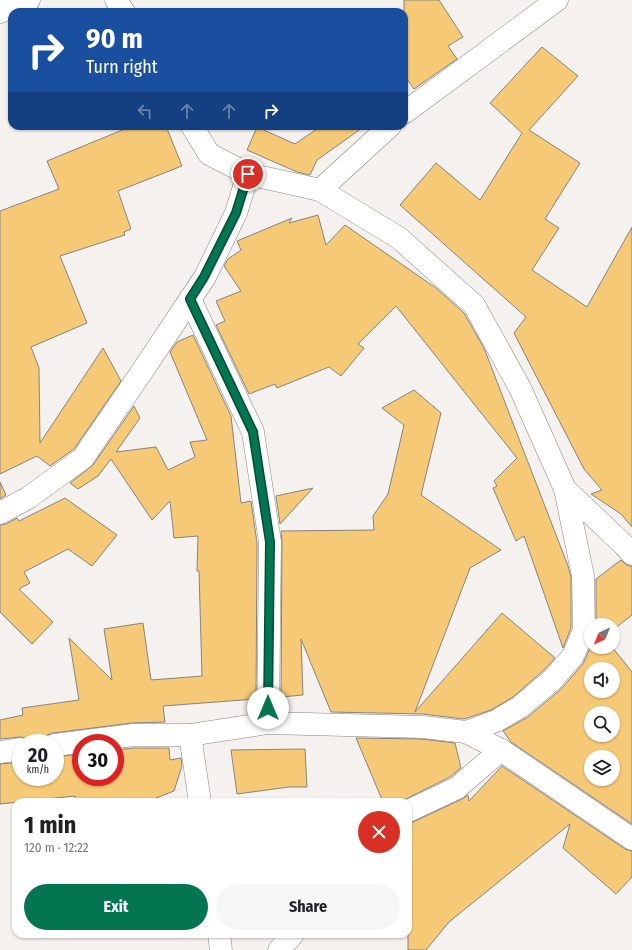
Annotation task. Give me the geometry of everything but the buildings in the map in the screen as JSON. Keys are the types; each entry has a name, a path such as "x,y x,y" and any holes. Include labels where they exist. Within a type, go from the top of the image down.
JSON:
{"street":[{"path":"10,8 29,0"},
{"path":"408,110 557,0"},
{"path":"194,130 209,154 248,174 320,190 399,238 474,305 520,388 565,489 582,576 584,630 573,656 553,679 520,707 496,721 466,732"},
{"path":"320,190 386,130"},
{"path":"0,513 28,498 83,458 204,277 236,213 248,174"},
{"path":"190,299 253,432 270,542 268,723"},
{"path":"565,489 632,554"},
{"path":"64,744 132,735 190,735 268,723 423,727 466,732 501,750 632,839"},
{"path":"190,735 199,798"},
{"path":"0,752 12,750"},
{"path":"412,809 457,788 501,750"},
{"path":"220,938 221,950"},
{"path":"279,950 289,938"}],"route":[{"path":"248,174 236,213 204,277 190,299 253,432 270,542 268,708"}]}
